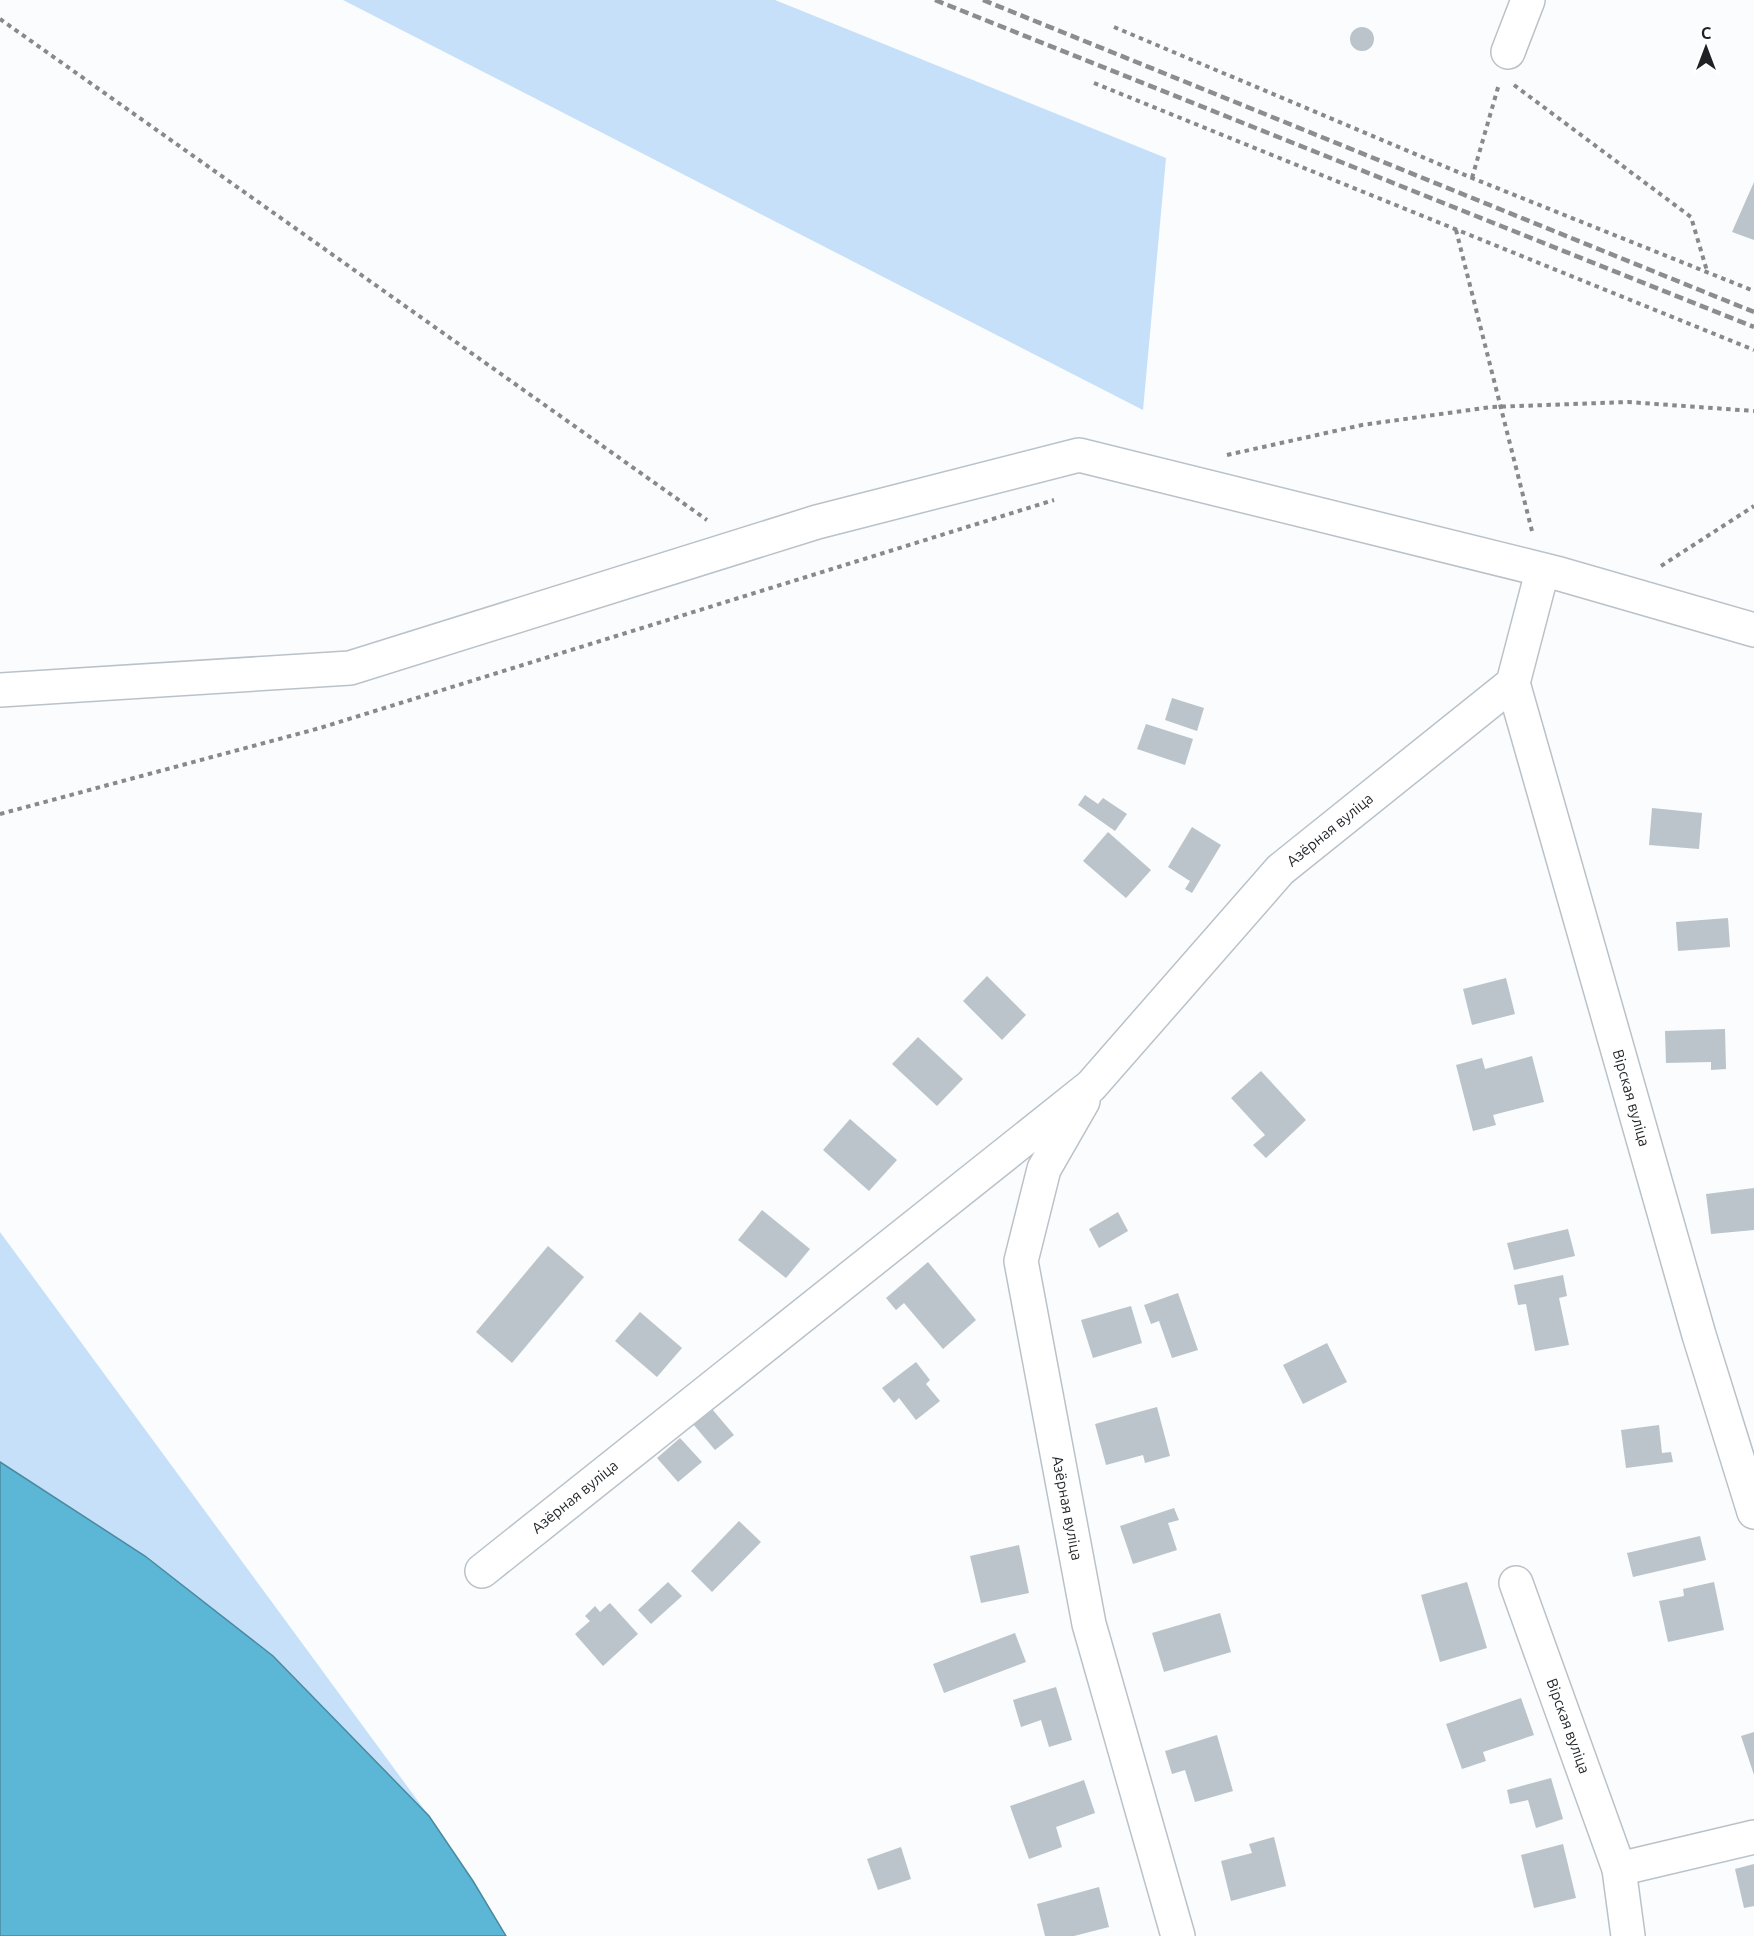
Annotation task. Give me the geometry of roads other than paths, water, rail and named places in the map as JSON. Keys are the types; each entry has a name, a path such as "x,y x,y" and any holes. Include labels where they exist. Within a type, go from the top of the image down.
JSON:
{"street":[{"path":"1505,64 1528,0"},
{"path":"0,690 350,668 816,522 1079,455 1542,572 1560,574 1754,630"},
{"path":"1513,683 1542,572"},
{"name":"Азёрная вуліца","path":"482,1571 1091,1086 1280,870 1513,683"},
{"name":"Вірская вуліца","path":"1513,683 1699,1335 1754,1512"},
{"name":"Азёрная вуліца","path":"1091,1086 1044,1169 1021,1261 1089,1624 1178,1936"},
{"name":"Вірская вуліца","path":"1516,1583 1619,1869 1628,1936"},
{"path":"1619,1869 1754,1837"}],"water":[{"path":"0,1462 145,1556 273,1656 429,1816 473,1881 506,1936 0,1936"}],"railway":[{"path":"935,0 1754,327"},
{"path":"983,0 1754,312"}]}
